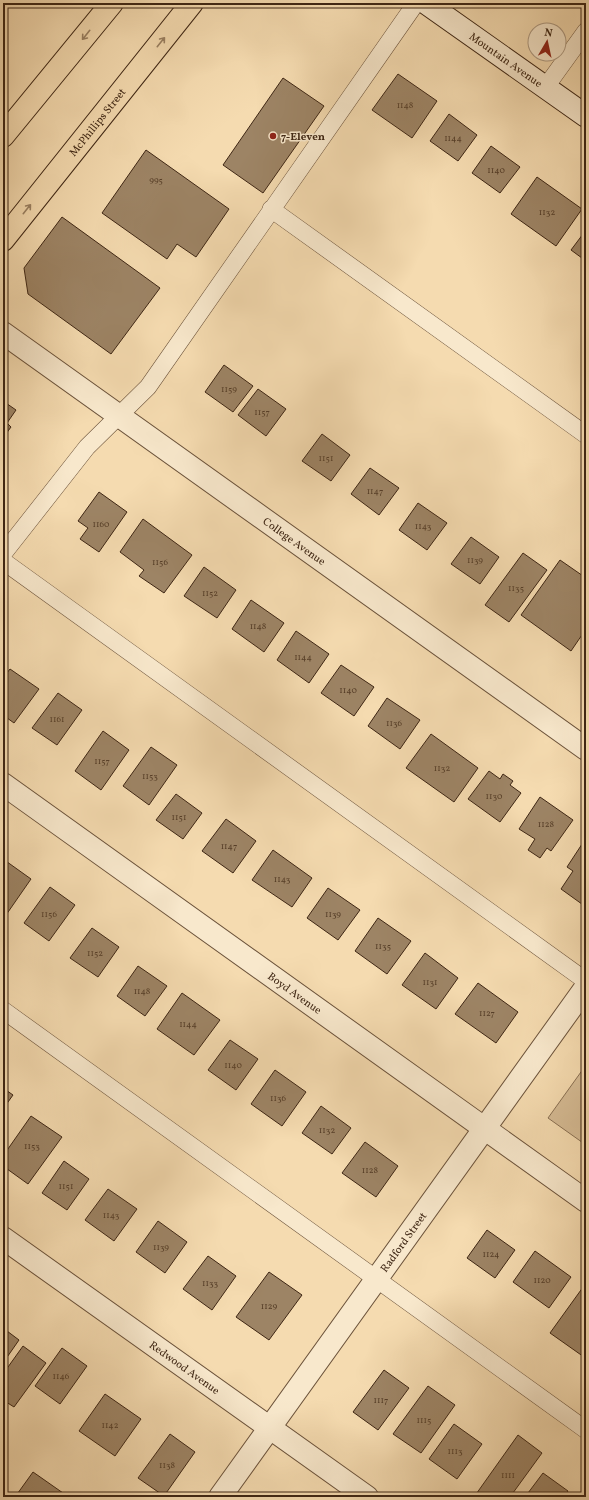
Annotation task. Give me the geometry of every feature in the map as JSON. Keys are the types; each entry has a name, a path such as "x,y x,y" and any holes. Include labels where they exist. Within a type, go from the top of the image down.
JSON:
{"main road":[{"name":"McPhillips Street","path":"3,240 192,3"},
{"path":"3,136 111,4"}],"street":[{"name":"Mountain Avenue","path":"426,3 586,116"},
{"name":"College Avenue","path":"3,332 586,750"},
{"name":"Boyd Avenue","path":"3,784 586,1201"},
{"name":"Radford Street","path":"220,1497 586,987"},
{"name":"Redwood Avenue","path":"3,1238 367,1497"}],"lane":[{"path":"3,554 87,447 148,386 416,3"},
{"path":"545,88 586,31"},
{"path":"272,209 586,435"},
{"path":"3,561 586,981"},
{"path":"3,1010 586,1430"}],"shaded area":[{"path":"586,1065 586,1145 548,1118"}],"building":[{"path":"398,74 437,101 412,138 372,110"},
{"name":"7-Eleven","path":"283,78 324,106 263,193 223,165"},
{"path":"449,114 477,135 458,161 430,141"},
{"path":"491,146 520,167 500,193 472,173"},
{"path":"146,150 229,209 196,257 177,244 167,259 102,213"},
{"path":"537,177 582,209 556,246 511,214"},
{"path":"62,217 160,288 111,354 28,294 24,268"},
{"path":"586,230 586,261 571,250"},
{"path":"224,365 253,386 233,412 205,392"},
{"path":"258,389 286,409 266,436 238,415"},
{"path":"3,401 16,410 7,423 11,427 3,438"},
{"path":"322,434 350,455 331,481 302,461"},
{"path":"370,468 399,488 379,515 351,494"},
{"path":"99,492 127,512 99,552 80,539 88,528 78,521"},
{"path":"418,503 447,523 427,550 399,530"},
{"path":"143,519 192,555 164,593 139,576 144,570 120,552"},
{"path":"471,537 499,557 480,584 451,564"},
{"path":"523,553 547,570 509,622 485,605"},
{"path":"560,560 586,578 586,629 571,651 521,615"},
{"path":"204,567 236,590 217,618 184,596"},
{"path":"251,600 284,623 264,652 232,629"},
{"path":"296,631 329,654 309,683 277,660"},
{"path":"341,665 374,687 354,716 321,693"},
{"path":"10,669 39,689 14,723 3,715 3,678"},
{"path":"58,693 82,710 57,745 32,728"},
{"path":"387,698 420,720 400,749 368,726"},
{"path":"103,731 129,750 101,790 75,771"},
{"path":"431,734 478,768 454,802 406,768"},
{"path":"151,747 177,765 149,805 123,786"},
{"path":"489,771 500,779 503,774 513,781 510,785 521,793 500,822 468,799"},
{"path":"176,794 202,813 183,839 156,820"},
{"path":"540,797 573,820 551,851 547,848 540,858 528,850 535,839 519,829"},
{"path":"226,819 256,841 233,873 202,851"},
{"path":"586,838 586,907 561,889 573,871 567,867"},
{"path":"273,850 312,878 292,907 252,880"},
{"path":"3,859 31,879 6,915 3,913"},
{"path":"50,887 75,905 49,941 24,923"},
{"path":"328,888 360,910 338,940 307,918"},
{"path":"378,918 411,941 387,974 355,951"},
{"path":"92,928 119,947 98,977 70,958"},
{"path":"425,953 458,978 436,1009 402,985"},
{"path":"138,966 167,986 145,1016 117,996"},
{"path":"478,983 518,1012 496,1043 455,1014"},
{"path":"182,993 220,1020 194,1055 157,1029"},
{"path":"230,1040 258,1059 236,1090 208,1070"},
{"path":"275,1070 306,1092 282,1126 251,1104"},
{"path":"3,1088 13,1095 3,1109"},
{"path":"321,1106 351,1128 332,1154 302,1133"},
{"path":"31,1116 62,1137 28,1184 3,1166 3,1156"},
{"path":"365,1142 398,1166 376,1197 342,1173"},
{"path":"64,1161 89,1179 67,1210 42,1193"},
{"path":"108,1189 137,1209 114,1241 85,1220"},
{"path":"158,1221 187,1242 165,1273 136,1252"},
{"path":"487,1230 515,1250 495,1278 467,1258"},
{"path":"535,1251 571,1277 549,1308 513,1282"},
{"path":"208,1256 236,1276 212,1310 183,1289"},
{"path":"269,1272 302,1295 269,1340 236,1317"},
{"path":"586,1283 586,1354 584,1357 550,1333"},
{"path":"3,1328 19,1340 3,1363"},
{"path":"23,1346 46,1363 14,1407 3,1400 3,1374"},
{"path":"62,1348 87,1366 60,1404 35,1386"},
{"path":"384,1370 409,1388 378,1430 353,1412"},
{"path":"428,1386 455,1405 421,1453 393,1434"},
{"path":"105,1394 141,1419 115,1456 79,1431"},
{"path":"454,1424 482,1444 457,1479 429,1459"},
{"path":"170,1434 195,1452 164,1496 138,1478"},
{"path":"518,1435 542,1453 510,1497 474,1497"},
{"path":"33,1472 63,1493 60,1497 15,1497"},
{"path":"543,1473 568,1491 564,1497 525,1497"}],"place":[{"name":"7-Eleven","path":"273,136"}]}
